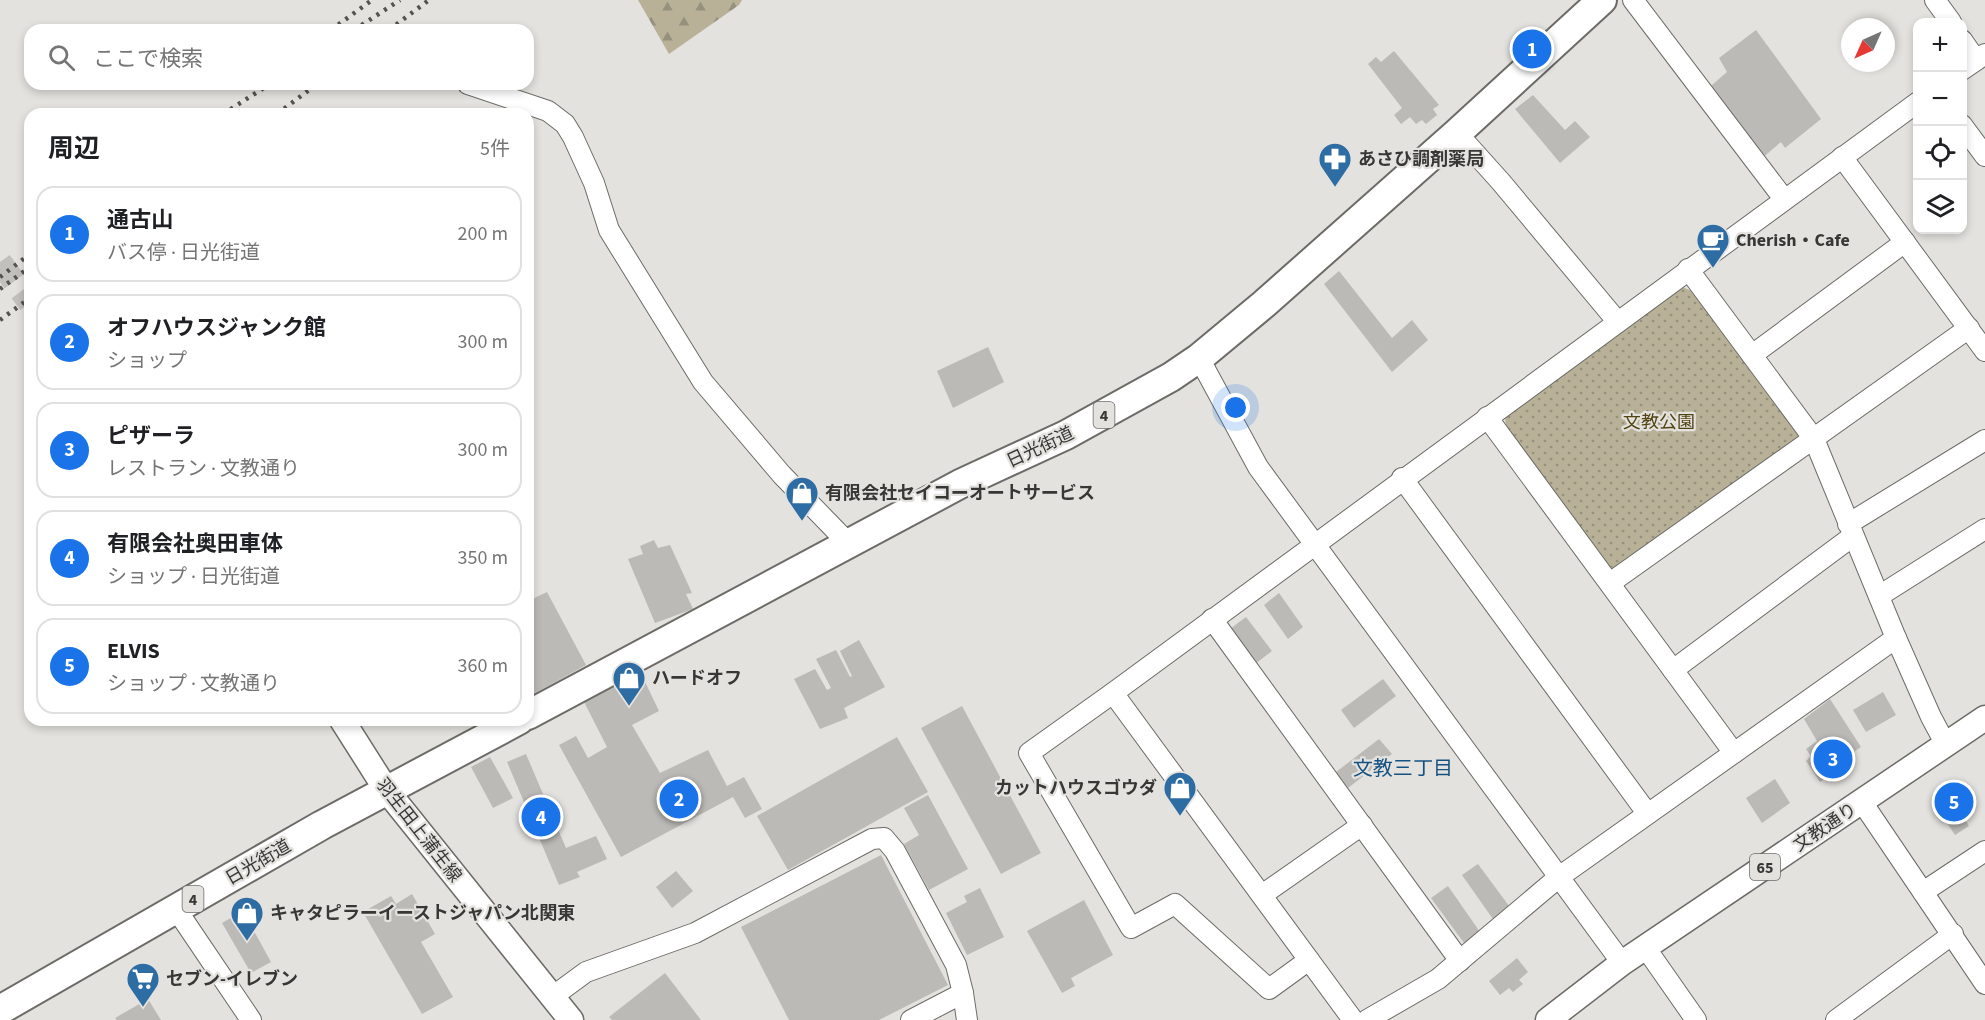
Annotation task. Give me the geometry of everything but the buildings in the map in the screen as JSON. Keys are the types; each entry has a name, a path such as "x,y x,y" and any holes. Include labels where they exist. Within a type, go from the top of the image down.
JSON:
{"highway":[{"name":"日光街道","path":"534,712 960,484 1066,435 1145,393 1199,358 1264,304 1457,133 1602,0"},
{"name":"日光街道","path":"0,1010 387,791 508,726"}],"main road":[{"name":"文教通り","path":"1548,1020 1644,947 1985,718"},
{"name":"羽生田上蒲生線","path":"346,726 387,791 570,1020"}],"street":[{"path":"1633,0 1784,199"},
{"path":"1935,0 1948,18"},
{"path":"1967,48 1975,61"},
{"path":"486,90 548,111 565,124 594,183 609,230 704,382 782,475 849,544"},
{"path":"1309,960 1269,989 1175,904 1131,928 1029,753 1913,105"},
{"path":"1963,126 1985,156"},
{"path":"1457,133 1617,321"},
{"path":"1842,157 1985,351"},
{"path":"1752,355 1905,242"},
{"path":"1688,269 1814,439 1896,638 1931,717 1946,744"},
{"path":"1610,583 1969,328"},
{"path":"1199,358 1258,466 1622,963"},
{"path":"1487,417 1734,753"},
{"path":"1673,670 1850,530 1985,440"},
{"path":"1402,478 1647,813"},
{"path":"1879,596 1985,529"},
{"path":"1212,619 1460,961"},
{"path":"1367,1020 1438,979 1559,878 1647,813 1896,638"},
{"path":"1113,693 1353,1020"},
{"path":"1862,802 1985,984"},
{"path":"1262,895 1362,825"},
{"path":"552,997 586,972 695,933 872,839 884,838 895,851 956,965 967,1020"},
{"path":"1923,892 1985,851"},
{"path":"176,909 251,1020"},
{"path":"1836,1020 1953,934"},
{"path":"1644,947 1696,1020"},
{"path":"911,1020 963,993"}],"green space":[{"path":"638,0 742,0 739,5 669,54"},
{"name":"文教公園","path":"1682,287 1692,291 1800,432 1796,441 1617,570 1605,565 1506,427 1505,417"}],"tunnel":[{"path":"0,262 24,295"}],"railway":[{"path":"339,24 372,0"},
{"path":"363,24 400,0"},
{"path":"397,24 429,0"},
{"path":"232,108 261,90"},
{"path":"285,108 309,90"},
{"path":"0,277 24,259"},
{"path":"0,289 24,271"},
{"path":"0,320 24,302"}],"place":[{"name":"通古山","path":"1532,49"},
{"name":"あさひ調剤薬局","path":"1335,188"},
{"name":"Cherish・Cafe","path":"1713,269"},
{"name":"有限会社セイコーオートサービス","path":"802,522"},
{"name":"ハードオフ","path":"629,707"},
{"name":"ピザーラ","path":"1833,759"},
{"name":"オフハウスジャンク館","path":"679,799"},
{"name":"ELVIS","path":"1954,802"},
{"name":"有限会社奥田車体","path":"541,817"},
{"name":"カットハウスゴウダ","path":"1180,817"},
{"name":"キャタピラーイーストジャパン北関東","path":"247,942"},
{"name":"セブン-イレブン","path":"143,1008"}],"district":[{"name":"文教三丁目","path":"1403,768"}]}
